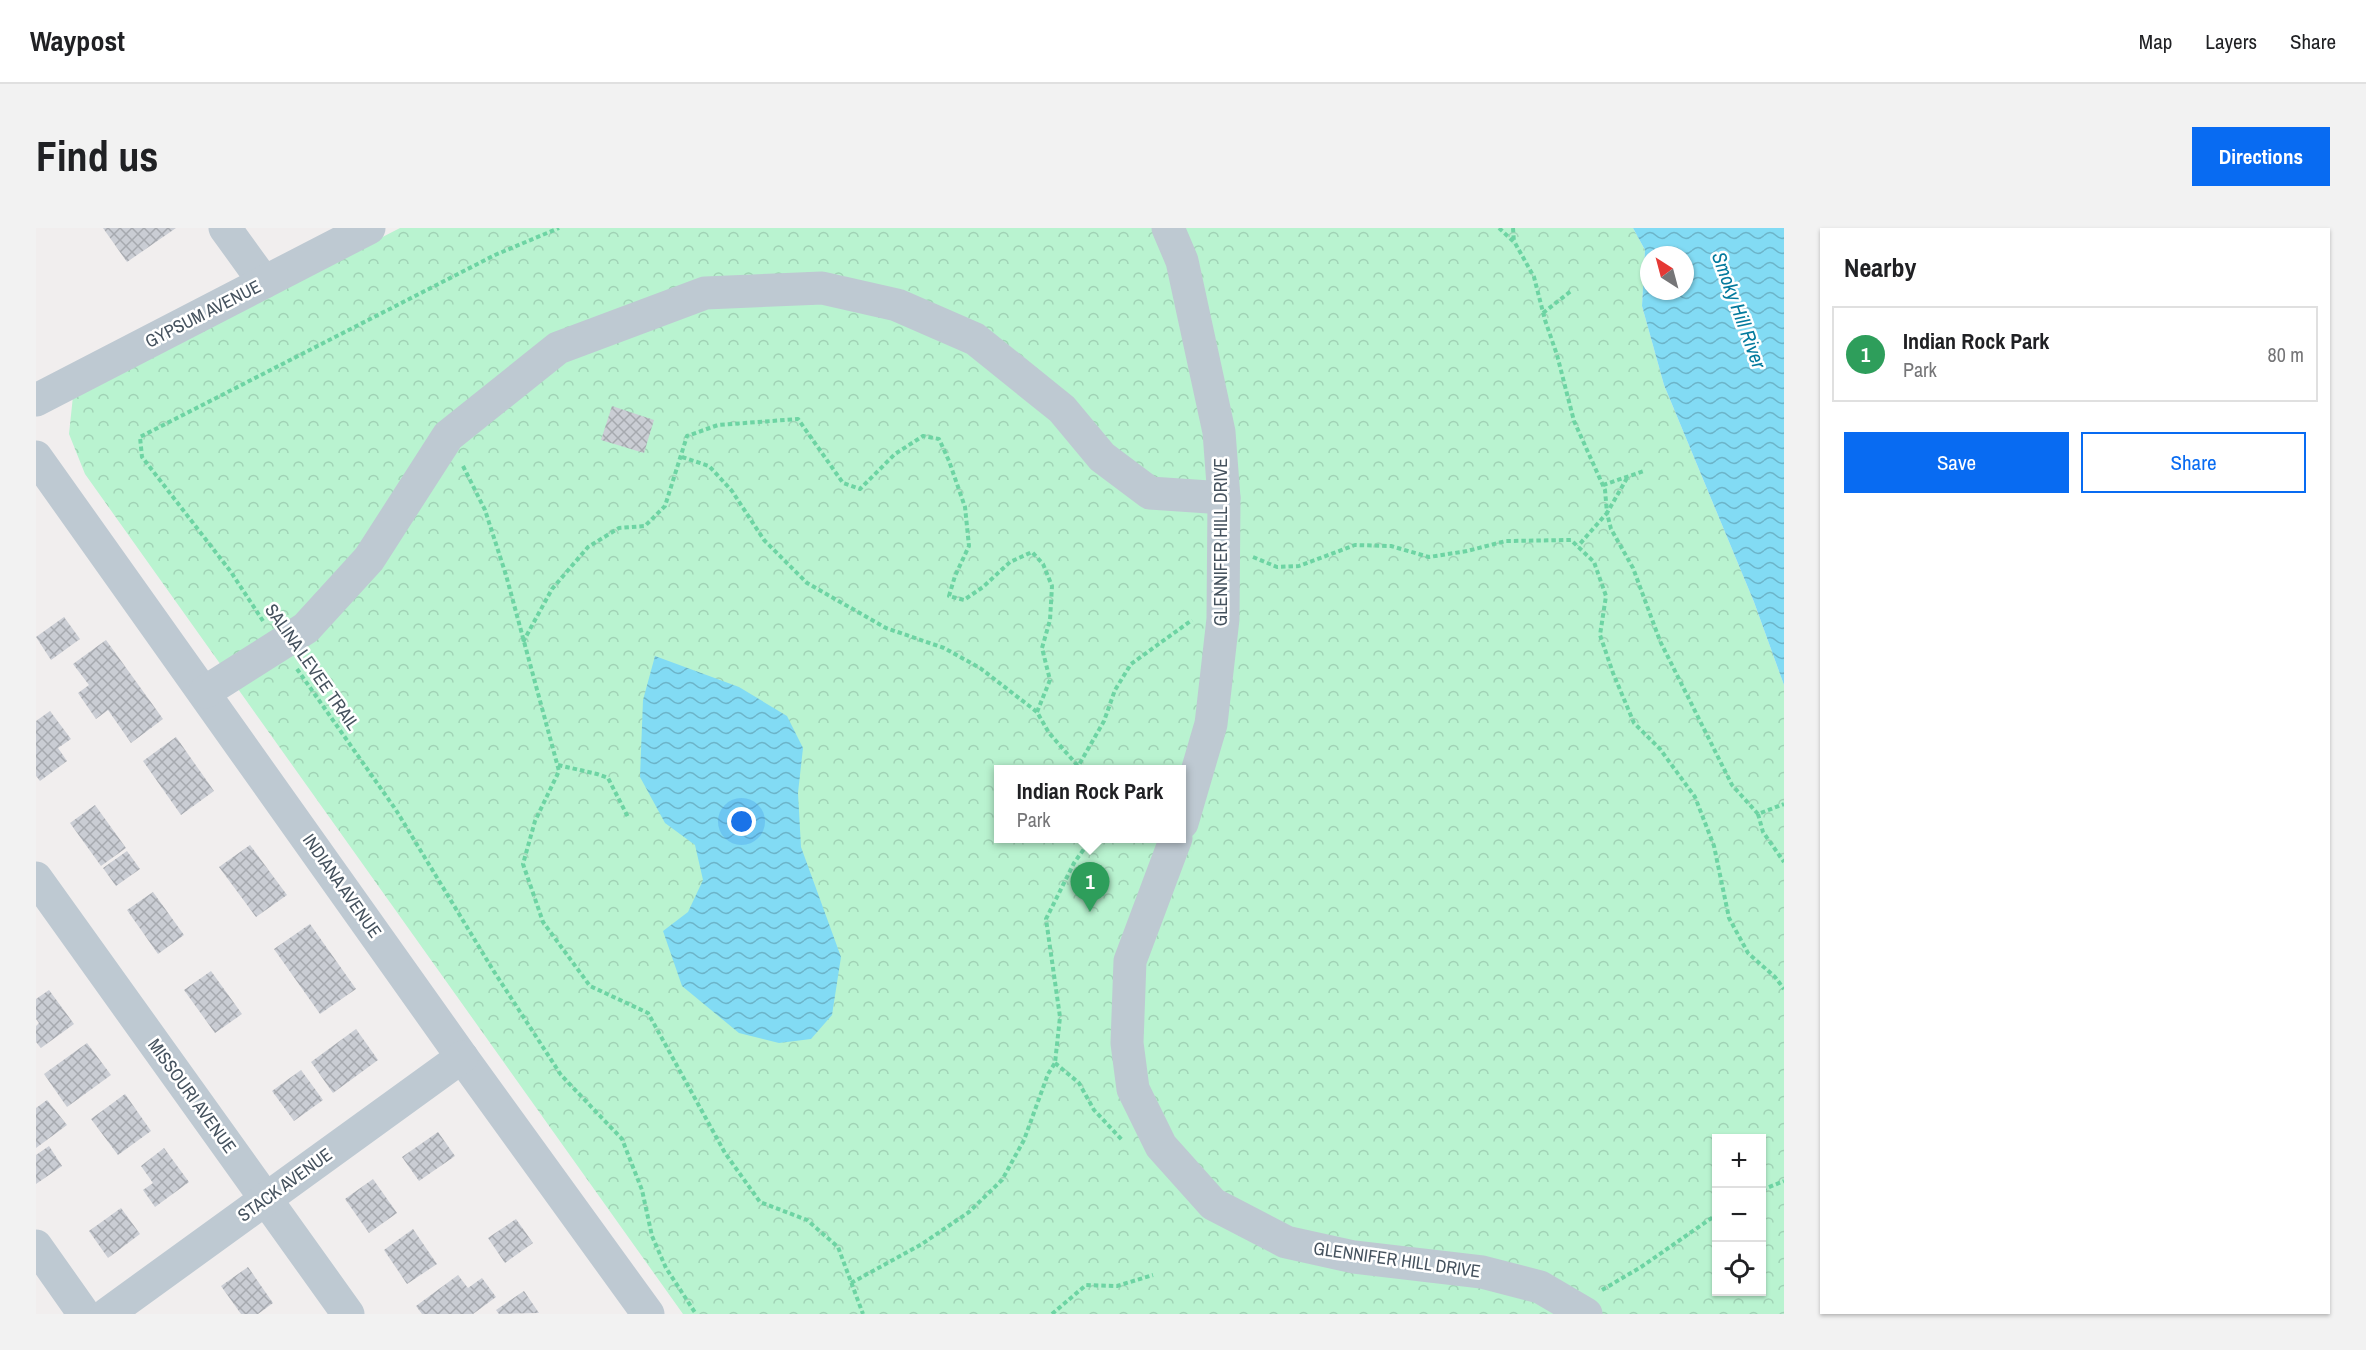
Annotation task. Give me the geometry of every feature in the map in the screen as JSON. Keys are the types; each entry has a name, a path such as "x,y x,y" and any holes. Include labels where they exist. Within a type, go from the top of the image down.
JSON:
{"street":[{"path":"225,228 264,282"},
{"name":"GYPSUM AVENUE","path":"36,400 369,228"},
{"name":"GLENNIFER HILL DRIVE","path":"1168,228 1182,261 1219,432 1224,498 1223,619 1211,724 1186,809"},
{"path":"205,692 306,628 369,559 448,436 558,348 705,293 822,288 897,305 975,339 1062,409 1102,457 1150,493 1224,498"},
{"name":"INDIANA AVENUE","path":"36,457 462,1057 648,1314"},
{"name":"GLENNIFER HILL DRIVE","path":"1174,843 1130,961 1127,1043 1133,1089 1161,1146 1213,1204 1286,1242 1354,1257 1482,1272 1540,1287 1582,1311"},
{"name":"MISSOURI AVENUE","path":"36,878 348,1314"},
{"name":"STACK AVENUE","path":"107,1314 462,1057"},
{"path":"36,1246 84,1314"}],"path":[{"name":"SALINA LEVEE TRAIL","path":"559,228 495,255 140,437 142,457 231,572 396,810 493,970 561,1075 622,1139 642,1190 652,1236 666,1268 696,1314"},
{"path":"1499,228 1515,243 1534,277 1574,421 1605,490 1606,513 1611,529 1633,568 1660,641 1732,785 1758,814 1763,832 1784,862"},
{"path":"1513,228 1515,243"},
{"path":"1543,313 1571,291"},
{"path":"523,642 552,590 588,547 620,528 645,526 665,506 687,436 718,425 798,419 843,483 860,489 895,454 923,436 939,439 965,507 969,546 955,576 950,597 964,600 983,587 1010,562 1032,552 1043,564 1052,586 1050,620 1042,648 1050,680 1037,712"},
{"path":"448,436 485,510 506,575 558,765 559,771 535,821 523,864 543,922 590,986 648,1013 725,1153 760,1202 807,1220 838,1247 863,1314"},
{"path":"682,457 709,466 732,491 764,540 807,583 886,628 944,648 980,668 1037,712 1049,733 1075,765"},
{"path":"1603,485 1644,471"},
{"path":"1578,546 1606,513 1627,478"},
{"path":"1224,535 1254,558 1277,567 1299,566 1355,545 1391,546 1429,557 1506,541 1571,540 1594,562 1606,596 1600,635 1634,723 1659,749 1695,797 1714,846 1729,918 1748,952 1775,977 1784,989"},
{"path":"1079,765 1104,721 1115,690 1131,664 1223,597"},
{"path":"558,765 608,778 628,818"},
{"path":"1758,814 1784,804"},
{"path":"851,1283 922,1244 969,1212 1002,1180 1024,1140 1048,1074 1055,1063 1060,1017 1046,920 1074,863 1088,843"},
{"path":"1055,1063 1079,1083 1094,1110 1128,1146"},
{"path":"1766,1188 1784,1181"},
{"path":"1582,1311 1712,1218"},
{"path":"1052,1314 1086,1285 1117,1286 1153,1275"}],"green space":[{"path":"400,228 1633,228 1643,246 1640,246 1640,300 1642,300 1664,385 1754,602 1784,685 1784,1314 683,1314 85,474 69,434 73,396"}],"water":[{"name":"Smoky Hill River","path":"1633,228 1784,228 1784,685 1754,602 1664,385 1642,300 1694,300 1694,246 1643,246"},
{"path":"655,656 739,687 787,716 803,748 798,793 801,847 841,957 832,1015 811,1039 779,1043 739,1033 682,986 663,931 688,912 703,880 695,845 665,823 640,777 643,700"}],"building":[{"path":"103,228 176,228 127,262"},
{"path":"612,406 654,420 644,453 601,440"},
{"path":"64,617 80,639 51,660 36,637"},
{"path":"106,640 163,719 131,743 108,710 96,719 78,693 89,685 73,664"},
{"path":"50,711 71,739 58,748 67,761 40,781 36,776 36,721"},
{"path":"176,737 214,791 181,815 143,761"},
{"path":"95,805 126,848 101,866 70,823"},
{"path":"250,845 287,895 256,917 219,867"},
{"path":"127,851 140,869 116,886 103,868"},
{"path":"153,892 184,935 158,954 127,910"},
{"path":"310,924 356,989 320,1014 274,949"},
{"path":"211,971 242,1014 215,1033 184,990"},
{"path":"49,990 74,1024 41,1048 36,1042 36,1026 39,1023 36,1019 36,999"},
{"path":"356,1029 378,1060 333,1093 311,1062"},
{"path":"87,1043 111,1075 67,1107 44,1074"},
{"path":"301,1070 323,1100 294,1121 272,1091"},
{"path":"125,1094 151,1131 118,1155 91,1119"},
{"path":"47,1100 67,1125 36,1148 36,1108"},
{"path":"438,1132 455,1156 419,1181 402,1157"},
{"path":"49,1146 62,1166 36,1184 36,1155"},
{"path":"164,1148 189,1182 155,1207 143,1190 153,1183 141,1166"},
{"path":"373,1179 397,1213 369,1233 345,1199"},
{"path":"121,1208 140,1234 108,1258 89,1231"},
{"path":"516,1219 533,1243 505,1263 488,1238"},
{"path":"413,1229 437,1264 407,1284 384,1250"},
{"path":"248,1267 273,1303 258,1314 241,1314 221,1286"},
{"path":"458,1275 468,1288 482,1278 496,1297 473,1314 422,1314 416,1306"},
{"path":"524,1291 539,1313 499,1314 496,1310"}],"place":[{"name":"Indian Rock Park","path":"1090,912"}]}
